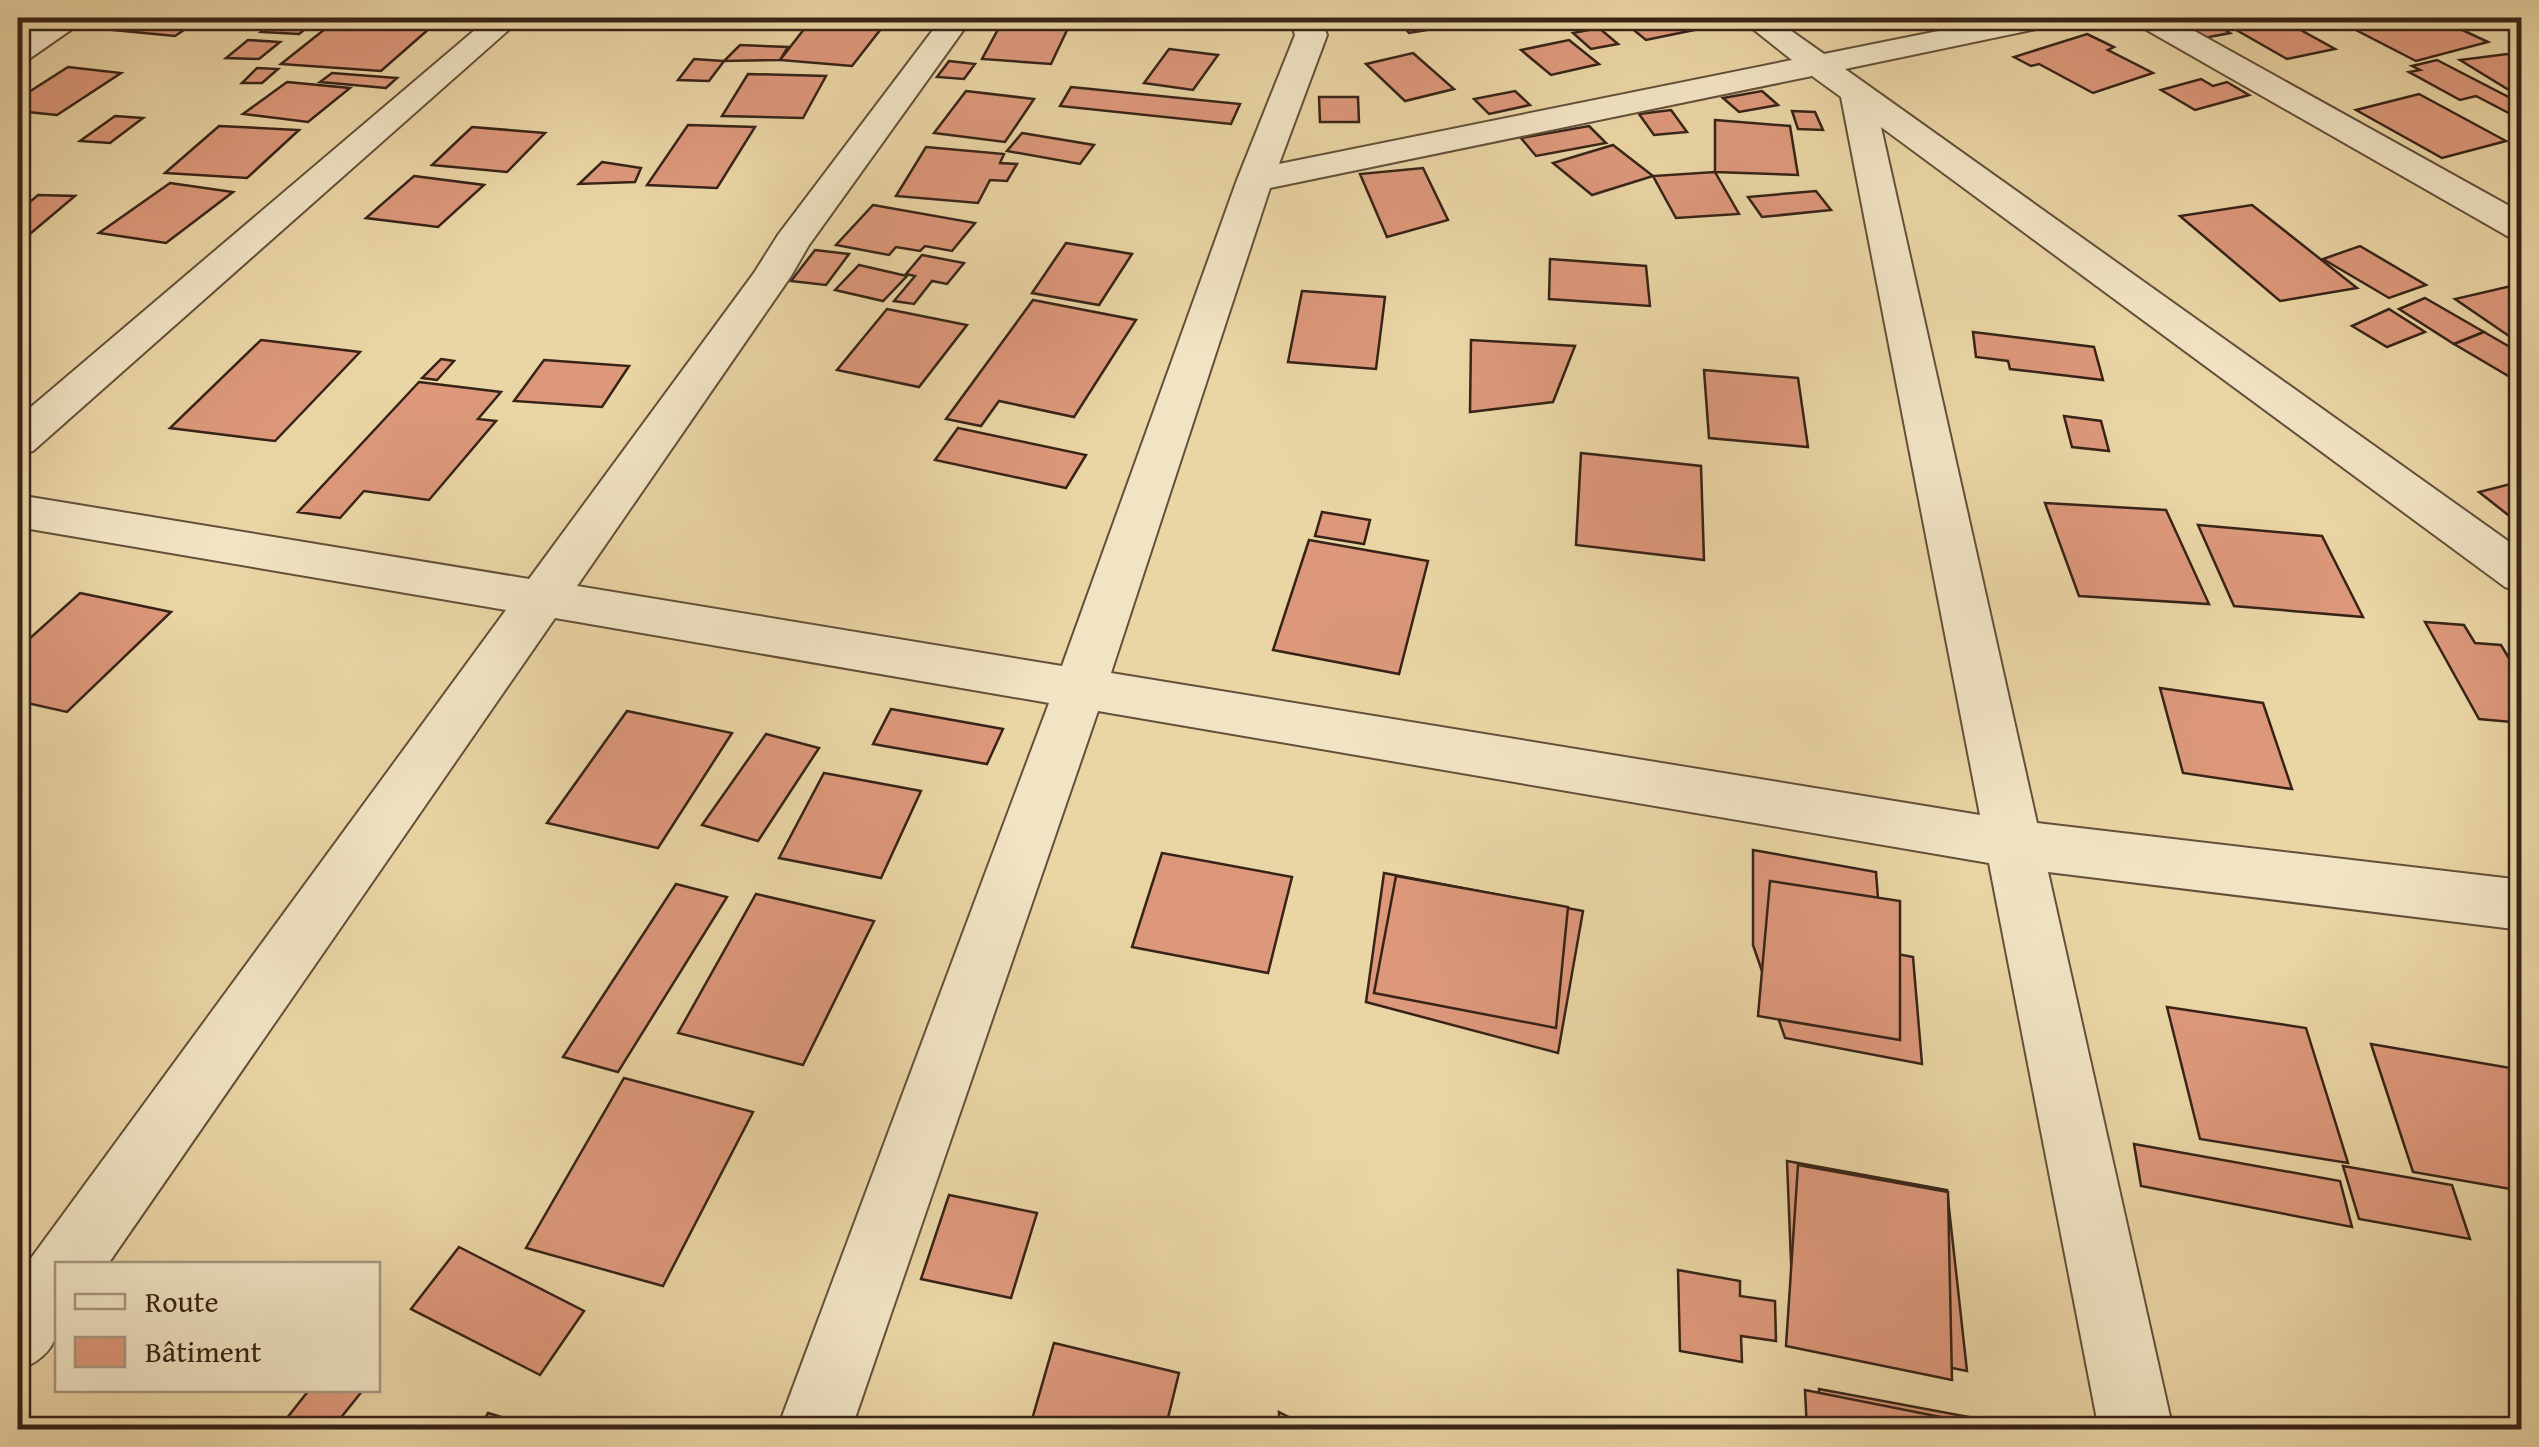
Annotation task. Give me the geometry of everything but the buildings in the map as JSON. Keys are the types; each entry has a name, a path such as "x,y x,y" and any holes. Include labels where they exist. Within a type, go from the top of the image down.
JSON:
{"street":[{"path":"18,52 73,18"},
{"path":"18,441 507,18"},
{"path":"69,1262 772,276 791,243 957,18"},
{"path":"814,1430 1080,688 1254,180 1311,35 1306,18"},
{"path":"1754,18 2522,575"},
{"path":"1254,180 2046,18"},
{"path":"2149,18 2522,229"},
{"path":"1858,96 2136,1430"},
{"path":"18,511 2014,844 2522,905"},
{"path":"18,1335 55,1282"}]}
